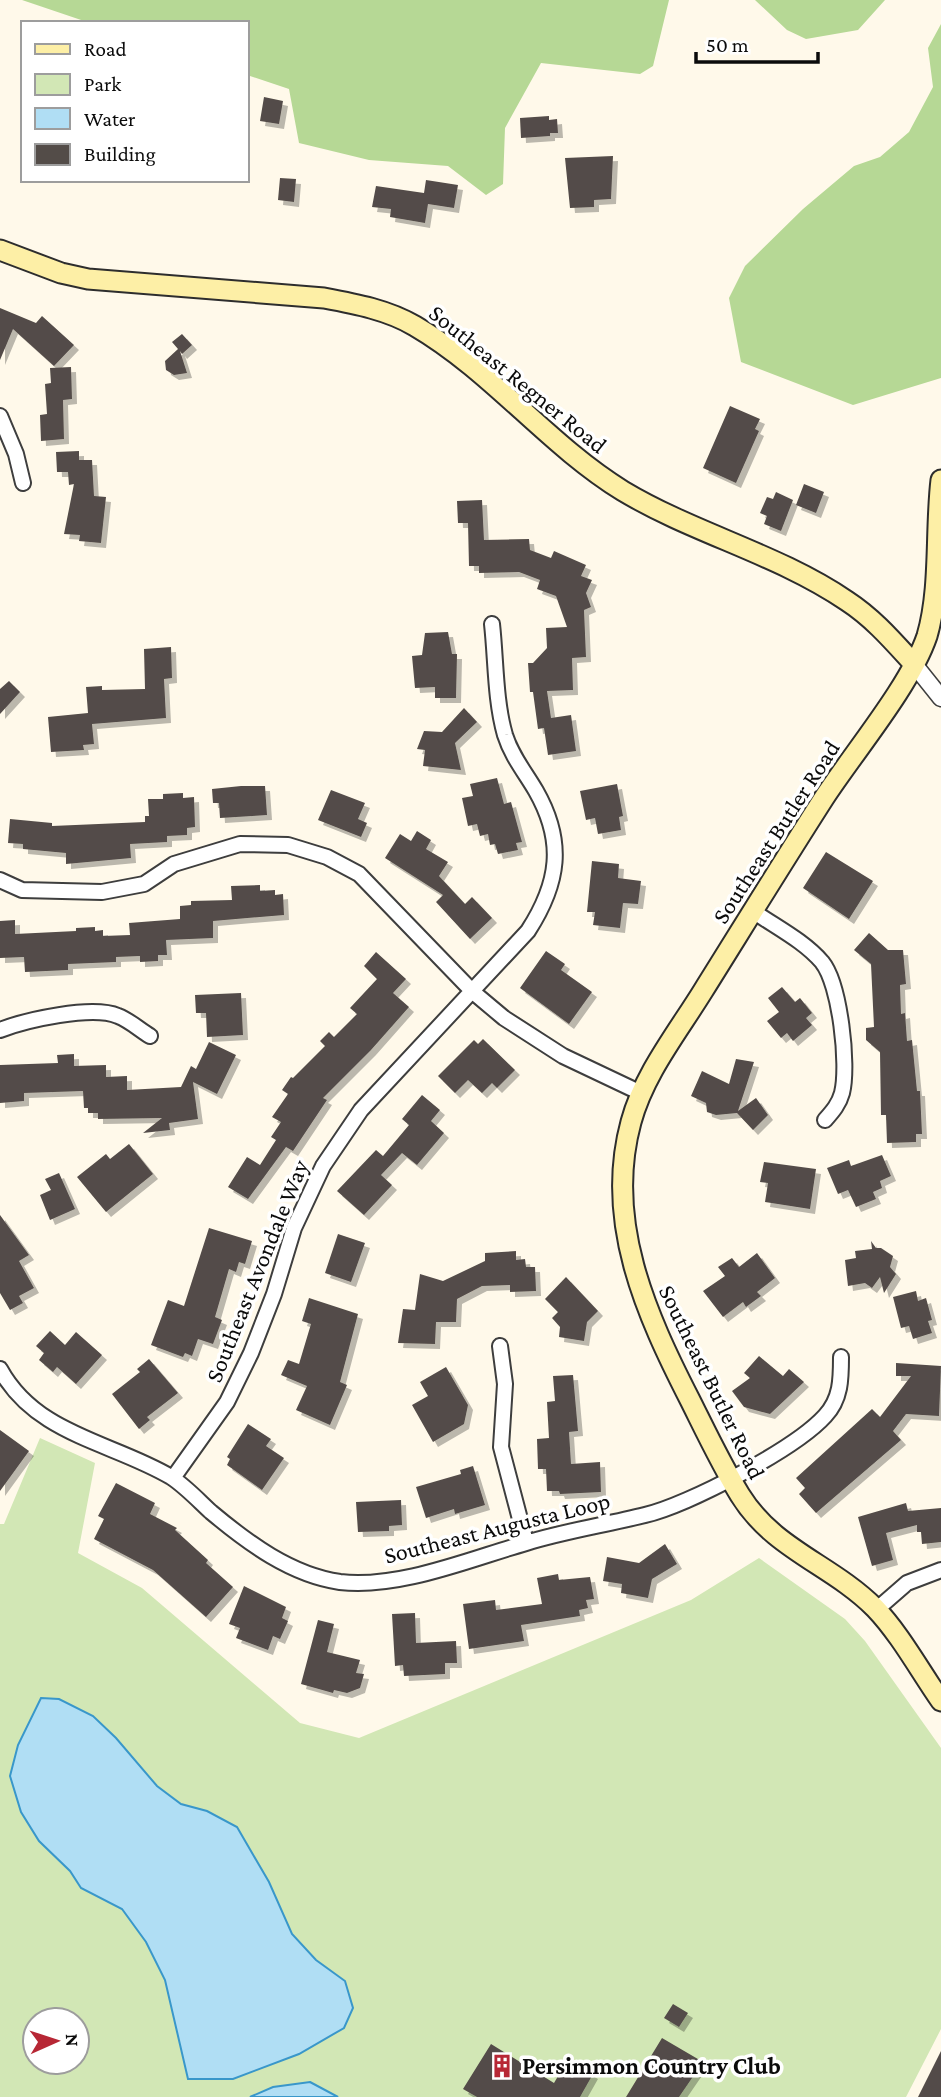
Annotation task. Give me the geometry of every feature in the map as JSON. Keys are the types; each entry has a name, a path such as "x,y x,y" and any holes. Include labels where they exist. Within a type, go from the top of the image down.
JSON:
{"main road":[{"name":"Southeast Regner Road","path":"0,250 61,273 88,279 324,298 362,306 401,319 462,360 601,477 670,515 786,566 830,589 866,614 913,663"},
{"name":"Southeast Butler Road","path":"941,480 934,581 926,638 913,663 753,911 641,1093 630,1126 625,1167 625,1213 633,1269 661,1343 729,1477 768,1530 790,1549 838,1578 876,1610 941,1701"}],"street":[{"path":"0,416 16,454 23,483"},
{"name":"Southeast Avondale Way","path":"173,1478 227,1402 251,1353 274,1294 294,1228 323,1166 361,1110 528,931 542,909 554,877 551,819 519,766 501,719 492,624"},
{"name":"Southeast Regner Road","path":"913,663 941,698"},
{"path":"0,880 22,890 102,892 144,884 174,864 240,844 288,845 327,857 359,874 473,992 539,1043 641,1093"},
{"path":"753,911 803,944 823,963 834,984 844,1078 839,1102 825,1119"},
{"path":"0,1030 25,1020 76,1013 116,1014 150,1036"},
{"path":"500,1346 505,1384 501,1447 526,1542"},
{"name":"Southeast Augusta Loop","path":"0,1369 10,1388 27,1405 60,1428 173,1478 265,1553 289,1566 339,1581 389,1579 450,1566 526,1542 646,1515 783,1449 825,1416 841,1388 841,1357"},
{"path":"876,1610 907,1583 941,1570"}],"green space":[{"path":"22,0 669,0 653,66 640,74 541,63 505,128 503,184 486,195 448,166 369,160 299,143 289,89 248,75 248,21 84,21"},
{"path":"755,0 885,0 858,30 806,39 787,30"},
{"path":"941,24 941,378 853,405 741,362 729,298 745,266 803,209 854,166 880,157 909,132 933,87 928,48"},
{"name":"Persimmon Country Club","path":"40,1438 95,1463 78,1553 142,1588 300,1723 359,1738 691,1600 759,1558 845,1619 865,1641 941,1748 941,2029 906,2097 0,2097 0,1524 4,1524"}],"water":[{"path":"41,1698 59,1699 93,1716 116,1738 157,1786 181,1804 207,1811 237,1827 269,1882 292,1934 316,1960 345,1981 353,2008 344,2028 299,2054 233,2079 188,2079 165,1980 146,1942 122,1909 81,1888 70,1871 39,1841 21,1812 10,1776 18,1745"},
{"path":"310,2082 338,2097 250,2097 273,2087"}],"building":[{"path":"264,97 283,101 279,124 260,121"},
{"path":"549,116 549,120 557,119 558,133 521,138 520,118"},
{"path":"613,156 611,199 594,200 594,207 570,208 565,158"},
{"path":"280,178 296,179 294,202 278,200"},
{"path":"426,180 458,185 454,208 428,204 425,223 390,217 391,209 372,207 376,186 424,193"},
{"path":"0,308 36,323 42,316 74,345 54,366 13,329 0,360"},
{"path":"182,334 192,345 182,354 180,351 187,373 174,375 166,370 165,361 178,349 172,342"},
{"path":"71,367 72,399 63,400 64,439 41,441 40,415 47,414 45,384 51,383 50,368"},
{"path":"730,406 760,419 755,429 759,431 736,483 703,468"},
{"path":"79,451 79,460 92,460 94,496 106,497 101,543 79,541 80,535 64,534 74,484 69,485 68,472 57,472 56,452"},
{"path":"804,484 824,492 816,513 796,505"},
{"path":"776,492 793,500 781,531 764,524 767,516 760,513 767,497 773,499"},
{"path":"482,500 484,540 529,539 530,550 551,558 554,551 586,565 581,576 592,580 586,593 591,607 584,610 586,657 572,658 573,690 547,691 551,718 571,715 576,751 548,755 544,728 538,729 533,692 530,692 528,663 533,663 547,648 546,628 567,627 556,596 537,589 540,580 519,572 479,573 479,566 469,566 468,523 458,523 457,501"},
{"path":"448,632 452,654 457,654 456,698 435,698 435,687 415,688 412,656 422,655 425,633"},
{"path":"171,647 172,678 164,679 166,718 92,724 94,744 83,745 84,750 51,752 48,717 88,713 86,687 102,686 102,690 145,689 144,649"},
{"path":"9,681 20,692 0,714 0,689"},
{"path":"464,708 477,722 455,743 461,770 423,766 425,750 417,749 424,731 442,732"},
{"path":"497,778 504,804 511,802 522,842 516,843 518,850 498,854 495,844 490,845 488,834 480,836 477,824 468,826 462,798 473,796 470,784"},
{"path":"617,784 623,816 619,817 621,830 598,834 595,818 586,820 580,791"},
{"path":"265,786 267,815 220,818 219,803 213,803 212,789"},
{"path":"331,790 365,803 358,819 367,823 361,837 318,820"},
{"path":"183,793 183,798 194,797 195,827 187,828 187,835 167,836 167,842 130,844 131,858 66,864 66,853 23,849 23,844 8,843 10,819 52,823 52,826 145,822 145,816 149,816 148,799 163,799 163,794"},
{"path":"417,831 431,840 426,849 448,862 439,876 465,904 472,897 492,918 470,939 436,902 443,895 385,858 400,834 411,841"},
{"path":"826,852 873,881 849,919 803,888"},
{"path":"592,861 619,864 618,878 641,881 638,904 623,903 620,928 593,925 595,912 587,912"},
{"path":"260,885 260,891 275,890 275,895 283,894 284,915 213,921 213,938 166,940 167,955 158,955 158,961 140,962 140,956 116,957 116,962 68,964 68,970 25,972 24,957 0,958 0,921 15,920 15,934 76,931 76,928 95,927 95,931 103,930 103,936 130,935 129,923 180,919 180,906 191,905 191,901 232,900 231,886"},
{"path":"869,933 888,950 903,950 906,984 900,985 901,1014 905,1013 907,1041 912,1040 917,1091 920,1091 922,1134 916,1134 916,1142 887,1143 886,1115 881,1115 880,1052 866,1040 866,1028 874,1027 871,964 854,950"},
{"path":"546,951 565,964 561,970 592,992 569,1024 520,988"},
{"path":"376,952 406,979 393,993 409,1007 323,1098 327,1100 293,1151 286,1147 248,1199 228,1187 247,1157 260,1165 276,1140 271,1137 281,1122 272,1117 288,1094 282,1090 291,1077 325,1046 320,1041 329,1032 334,1037 357,1014 350,1008 377,979 364,966"},
{"path":"782,987 795,1002 800,998 812,1013 806,1018 812,1025 793,1041 787,1033 781,1038 767,1021 779,1012 768,998"},
{"path":"241,993 243,1035 207,1037 206,1013 196,1013 195,995"},
{"path":"483,1039 515,1070 497,1088 492,1083 482,1093 468,1080 455,1093 438,1076 474,1040 478,1044"},
{"path":"209,1042 236,1055 217,1094 193,1082 198,1119 169,1123 170,1130 143,1133 162,1118 98,1119 98,1113 88,1113 88,1108 84,1108 83,1091 24,1093 24,1101 0,1103 0,1065 58,1063 57,1055 74,1054 74,1066 106,1065 106,1077 127,1076 127,1090 181,1087 191,1066 196,1069"},
{"path":"736,1059 754,1062 738,1111 756,1098 768,1115 753,1130 737,1113 716,1115 707,1112 706,1103 691,1096 702,1071 729,1084"},
{"path":"422,1095 440,1110 431,1121 444,1133 417,1165 402,1153 381,1175 392,1185 364,1215 337,1191 376,1150 383,1156 409,1125 402,1119"},
{"path":"129,1144 153,1174 106,1212 77,1177 106,1154 110,1159"},
{"path":"882,1155 891,1176 880,1181 882,1188 873,1192 876,1199 856,1207 848,1190 838,1194 827,1168 849,1160 851,1166"},
{"path":"764,1162 816,1169 810,1209 765,1202 768,1183 760,1182"},
{"path":"59,1173 75,1209 50,1220 40,1195 51,1190 45,1179"},
{"path":"0,1215 29,1255 19,1261 34,1288 19,1296 23,1303 10,1310 0,1293"},
{"path":"209,1228 252,1241 245,1264 239,1262 236,1272 229,1269 215,1317 222,1320 213,1344 198,1339 192,1356 185,1353 183,1357 151,1345 168,1300 184,1306"},
{"path":"338,1234 365,1243 351,1282 325,1273"},
{"path":"871,1241 876,1248 881,1248 893,1256 890,1267 896,1274 884,1293 880,1277 872,1288 865,1283 848,1286 845,1260 856,1258 855,1251 872,1249"},
{"path":"516,1251 516,1260 525,1259 526,1267 535,1267 536,1291 510,1292 510,1285 482,1286 457,1299 456,1322 436,1322 435,1344 398,1343 403,1309 415,1310 420,1274 443,1281 485,1261 485,1253"},
{"path":"757,1253 775,1278 757,1292 761,1296 746,1307 743,1302 723,1317 703,1291 725,1276 718,1267 732,1258 739,1267"},
{"path":"566,1277 598,1311 587,1322 584,1341 559,1337 560,1327 552,1318 558,1312 545,1299"},
{"path":"916,1291 918,1301 926,1298 932,1320 928,1321 932,1333 913,1339 909,1326 901,1328 893,1297"},
{"path":"309,1298 358,1314 340,1382 347,1385 330,1425 296,1410 307,1386 281,1375 288,1360 299,1364 311,1324 302,1321"},
{"path":"50,1331 65,1345 76,1332 102,1355 76,1384 57,1367 53,1372 39,1360 44,1353 36,1346"},
{"path":"759,1356 783,1376 789,1369 804,1382 770,1414 744,1407 732,1391 750,1378 744,1373"},
{"path":"149,1359 178,1393 147,1417 150,1420 139,1429 112,1394 140,1372 137,1369"},
{"path":"896,1363 941,1366 939,1416 906,1414 893,1431 901,1440 816,1513 799,1494 805,1488 796,1478 872,1409 880,1417 911,1376 896,1376"},
{"path":"446,1367 468,1405 464,1424 433,1442 412,1405 428,1396 420,1382"},
{"path":"573,1375 578,1431 569,1432 571,1464 600,1462 601,1492 560,1494 559,1491 547,1491 546,1469 538,1469 537,1439 549,1438 547,1402 555,1401 553,1376"},
{"path":"248,1424 271,1439 266,1446 284,1458 262,1490 227,1465 230,1459 227,1457"},
{"path":"0,1430 29,1451 0,1491"},
{"path":"473,1466 485,1505 455,1514 454,1509 426,1518 416,1487 461,1474 460,1470"},
{"path":"116,1483 155,1503 150,1514 177,1528 175,1530 208,1560 206,1563 233,1587 206,1617 153,1570 94,1539 104,1519 98,1516"},
{"path":"401,1500 402,1525 389,1526 389,1531 358,1532 356,1502"},
{"path":"906,1503 908,1511 941,1508 941,1542 922,1544 917,1525 886,1533 893,1560 872,1566 858,1517"},
{"path":"665,1544 677,1564 652,1579 648,1598 621,1593 622,1584 603,1581 607,1557 639,1563"},
{"path":"558,1574 559,1580 590,1577 594,1599 586,1600 588,1608 579,1610 580,1616 521,1625 524,1641 469,1649 463,1604 495,1600 496,1610 542,1604 537,1578"},
{"path":"244,1586 286,1607 282,1618 288,1621 280,1639 273,1636 268,1650 236,1638 240,1628 229,1624"},
{"path":"415,1613 416,1643 456,1641 457,1663 445,1663 445,1674 404,1676 403,1665 395,1666 392,1614"},
{"path":"318,1620 334,1624 327,1652 360,1660 356,1673 364,1674 360,1688 347,1693 334,1690 333,1693 301,1684"},
{"name":"Persimmon Country Club","path":"673,2004 688,2013 679,2027 664,2018"},
{"name":"Persimmon Country Club","path":"662,2038 703,2062 679,2097 626,2097"},
{"name":"Persimmon Country Club","path":"491,2044 554,2083 568,2059 593,2074 580,2097 477,2097 463,2089"},
{"path":"941,2051 941,2097 918,2097"}],"place":[{"name":"Persimmon Country Club","path":"502,2066"}]}
